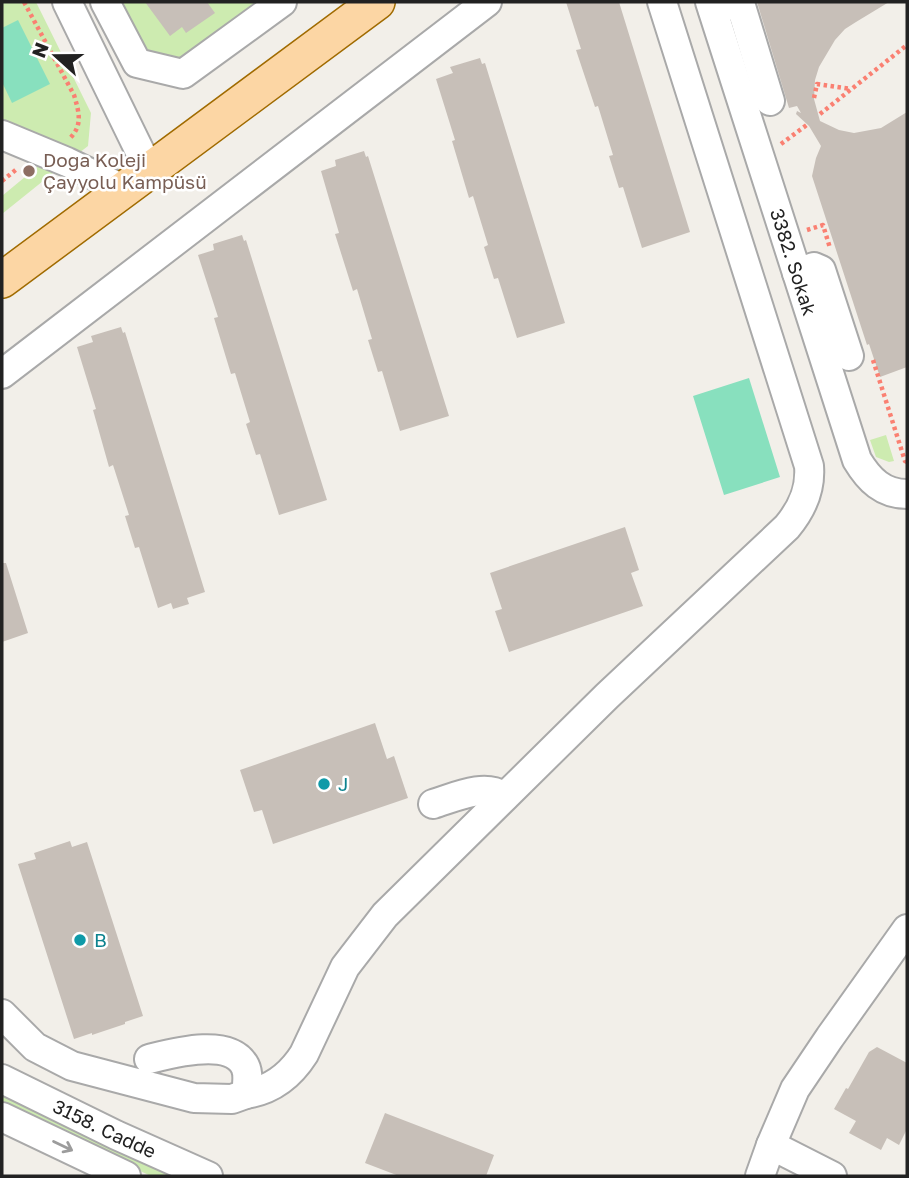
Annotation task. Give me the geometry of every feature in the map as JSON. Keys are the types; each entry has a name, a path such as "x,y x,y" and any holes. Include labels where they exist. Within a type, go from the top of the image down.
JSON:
{"main road":[{"path":"2,280 377,2"}],"street":[{"path":"67,2 136,180"},
{"path":"105,2 137,63 183,74 282,2"},
{"path":"2,374 487,2"},
{"path":"2,1014 35,1047 72,1066 194,1098 232,1099 272,1086 296,1067 345,967 400,900 607,696 787,527 802,505 810,478 809,466 662,2"},
{"path":"711,6 741,6 770,101"},
{"name":"3382. Sokak","path":"711,6 857,460 874,482 888,491 907,494"},
{"path":"2,135 67,162 136,180"},
{"path":"734,230 779,215"},
{"path":"797,273 814,267 821,270 849,356"},
{"path":"433,804 482,791 494,791 504,797"},
{"path":"760,1176 795,1089 906,932"},
{"path":"149,1059 189,1049 219,1050 237,1057 245,1067 246,1094"},
{"name":"3158. Cadde","path":"2,1079 208,1176"},
{"name":"3158. Cadde","path":"2,1116 126,1176"},
{"path":"771,1145 832,1176"}],"path":[{"path":"24,2 74,95 79,110 77,131 65,140"},
{"path":"820,114 907,45"},
{"path":"814,98 817,83 852,89"},
{"path":"781,145 808,124"}],"green space":[{"path":"2,2 36,2 91,113 88,146 75,156 2,129"},
{"path":"119,2 263,2 179,64 146,56"},
{"path":"18,20 50,84 12,103 2,82 2,28"},
{"path":"42,166 53,173 2,214 2,196 37,167"},
{"path":"749,378 780,477 724,495 693,396"},
{"path":"886,435 894,461 876,457 870,440"},
{"path":"2,1094 62,1125 174,1176 151,1176 58,1133 2,1105"}],"building":[{"path":"145,2 207,2 215,13 186,33 182,27 170,36"},
{"path":"566,2 619,2 690,232 642,248 623,187 619,188 609,156 613,155 598,106 595,107 576,50 581,49"},
{"path":"757,2 889,2 845,29 835,40 819,67 814,99 820,121 839,130 854,133 881,128 907,112 907,367 880,377 812,176 821,146 809,126 796,114 797,111 801,113 797,106 789,108"},
{"path":"480,58 482,64 485,63 565,323 517,338 498,278 494,279 484,247 488,245 473,196 469,198 436,79 453,73 450,67"},
{"path":"364,151 366,157 368,156 449,416 400,431 382,371 378,372 368,340 372,339 357,289 353,291 335,234 339,233 321,171 336,166 335,160"},
{"path":"242,235 244,241 246,240 327,500 279,515 260,454 256,455 246,424 250,422 235,373 231,374 214,318 218,317 198,255 214,250 213,244"},
{"path":"121,327 123,333 125,332 205,592 187,598 189,604 173,609 171,603 158,608 139,547 135,548 125,516 129,515 113,465 109,467 93,410 96,409 77,347 93,342 91,336"},
{"path":"625,527 639,570 631,573 643,606 509,652 495,611 502,609 490,573"},
{"path":"2,563 6,563 28,633 2,642"},
{"name":"J","path":"375,723 387,759 394,756 408,798 273,844 262,810 254,812 240,770"},
{"name":"B","path":"70,841 72,847 87,842 143,1016 74,1039 18,864 36,859 34,853"},
{"path":"877,1047 907,1063 907,1129 899,1145 887,1138 881,1150 849,1133 856,1121 834,1109 869,1052"},
{"path":"385,1113 494,1155 486,1176 399,1176 365,1163"}],"place":[{"name":"Doğa Koleji Çayyolu Kampüsü","path":"29,171"},
{"name":"J","path":"324,784"},
{"name":"B","path":"80,940"}]}
